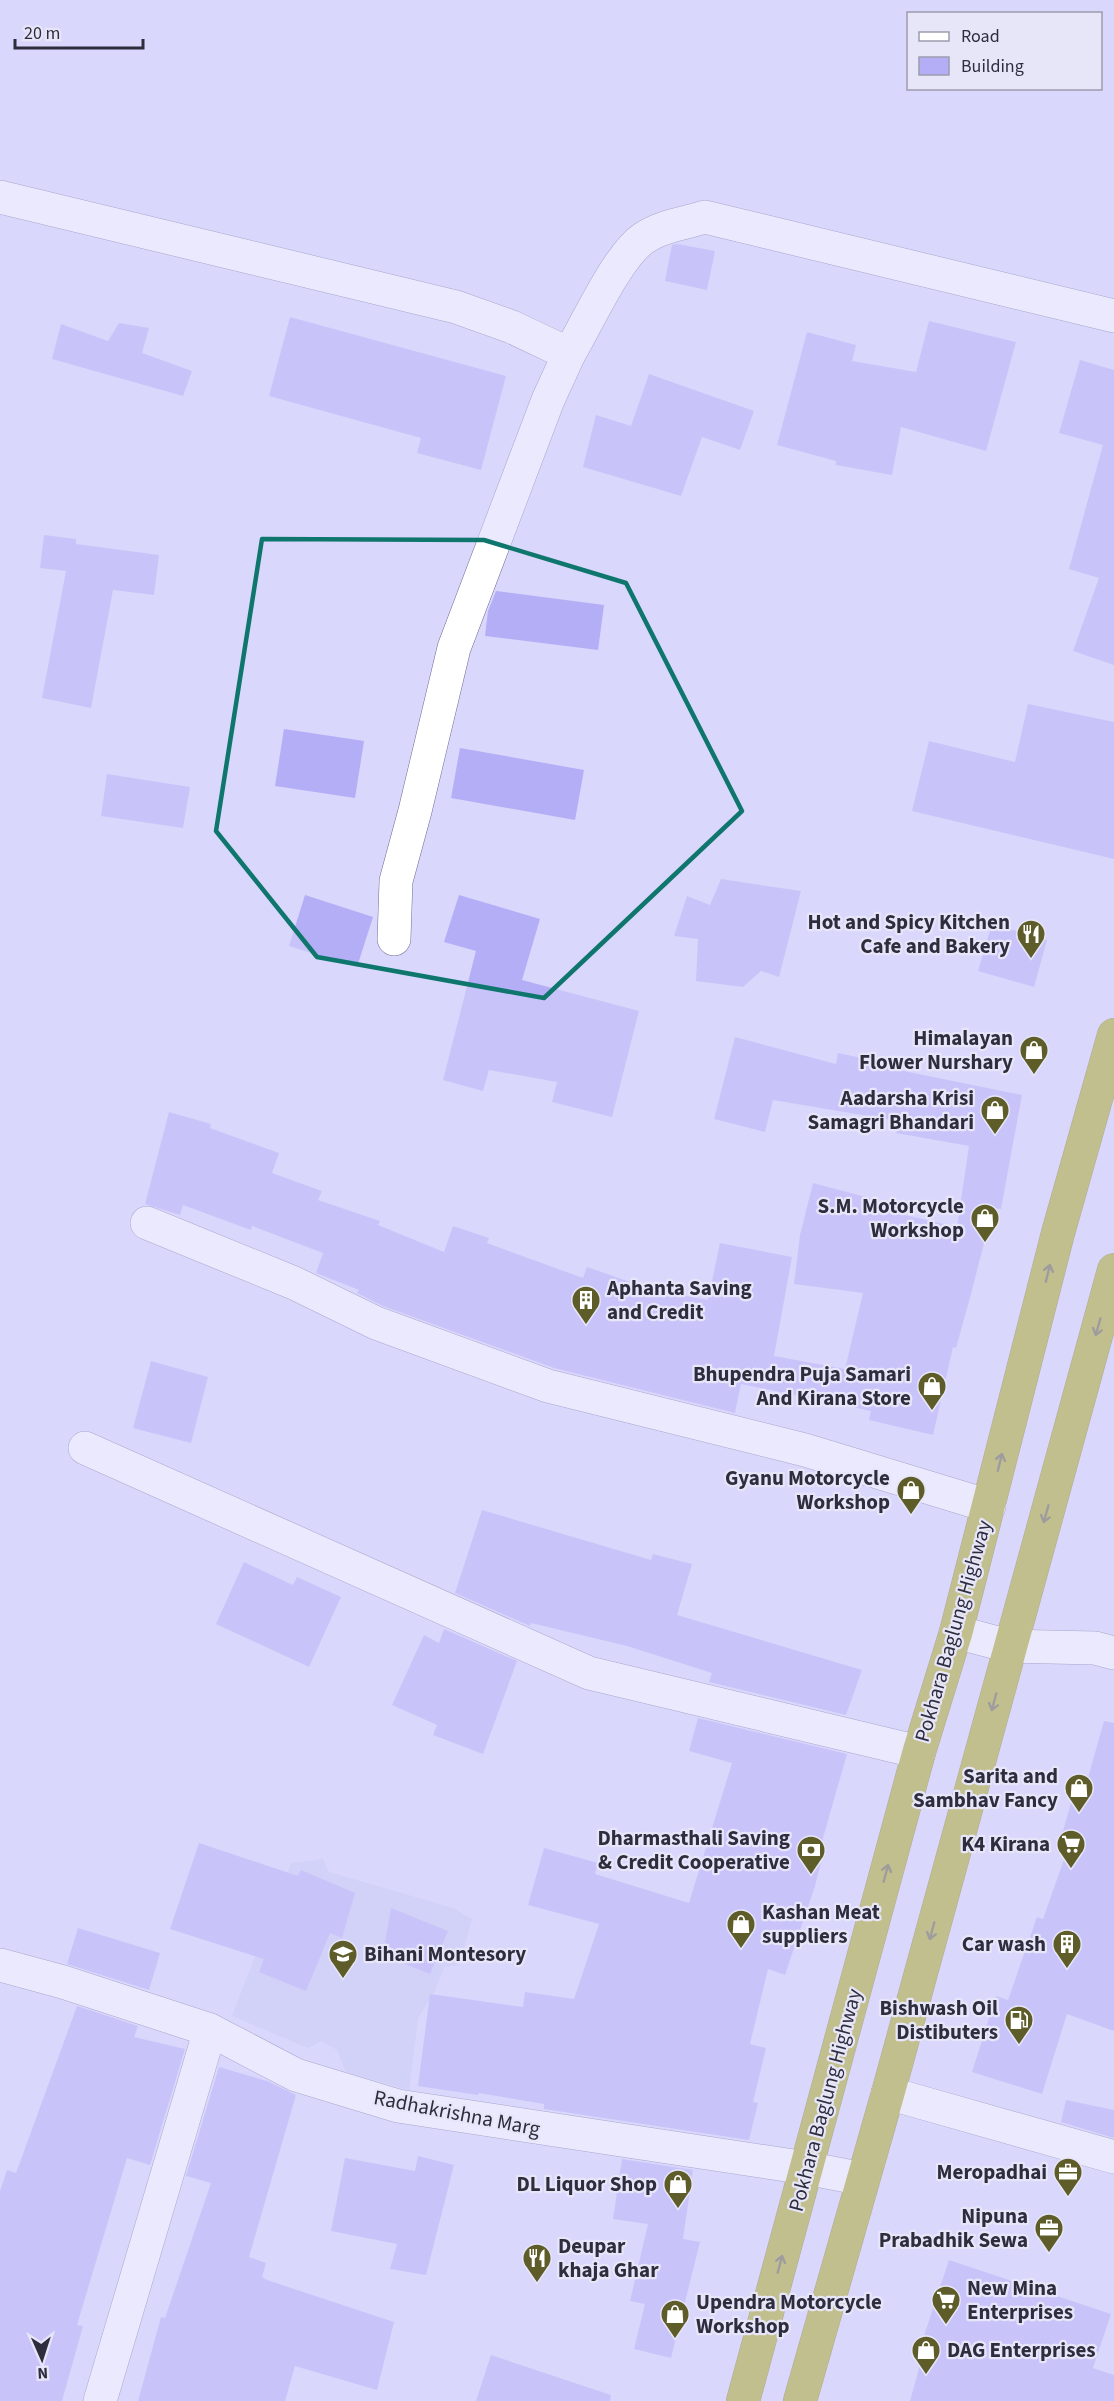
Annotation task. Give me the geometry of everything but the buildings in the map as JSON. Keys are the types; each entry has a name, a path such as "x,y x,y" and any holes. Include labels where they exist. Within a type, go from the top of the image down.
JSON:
{"highway":[{"name":"Pokhara Baglung Highway","path":"743,2401 919,1752 956,1632 1058,1233 1114,1035"},
{"path":"800,2401 888,2093 1114,1270"}],"street":[{"path":"0,197 456,307 512,327 570,354"},
{"path":"394,939 396,881 454,648 548,400 570,354 627,253 644,238 665,228 705,217 1114,316"},
{"path":"147,1223 294,1283 376,1323 548,1386 805,1450 989,1506"},
{"path":"85,1448 589,1673 919,1752"},
{"path":"956,1632 1010,1646 1095,1648 1114,1653"},
{"name":"Radhakrishna Marg","path":"0,1965 210,2030 296,2075 398,2106 806,2168 862,2179"},
{"path":"100,2401 210,2030"},
{"path":"888,2093 1114,2157"}],"highlighted area":[{"path":"262,539 484,540 626,583 742,811 544,998 317,957 216,831"}],"shaded area":[{"name":"Bihani Montesory","path":"323,1859 329,1872 453,1908 472,1919 459,1965 444,1967 435,1991 418,2018 409,2090 346,2072 337,2050 321,2041 308,2048 232,2016 291,1863"}],"place":[{"name":"Hot and Spicy Kitchen Cafe and Bakery","path":"1031,960"},
{"name":"Himalayan Flower Nurshary","path":"1034,1076"},
{"name":"Aadarsha Krisi Samagri Bhandari","path":"995,1136"},
{"name":"S.M. Motorcycle Workshop","path":"985,1244"},
{"name":"Aphanta Saving and Credit","path":"586,1326"},
{"name":"Bhupendra Puja Samari And Kirana Store","path":"932,1412"},
{"name":"Gyanu Motorcycle Workshop","path":"911,1516"},
{"name":"Sarita and Sambhav Fancy","path":"1079,1814"},
{"name":"K4 Kirana","path":"1071,1870"},
{"name":"Dharmasthali Saving & Credit Cooperative","path":"811,1876"},
{"name":"Kashan Meat suppliers","path":"741,1950"},
{"name":"Car wash","path":"1067,1970"},
{"name":"Bihani Montesory","path":"343,1980"},
{"name":"Bishwash Oil Distibuters","path":"1019,2046"},
{"name":"Meropadhai","path":"1068,2198"},
{"name":"DL Liquor Shop","path":"678,2210"},
{"name":"Nipuna Prabadhik Sewa","path":"1049,2254"},
{"name":"Deupar khaja Ghar","path":"537,2284"},
{"name":"New Mina Enterprises","path":"946,2326"},
{"name":"Upendra Motorcycle Workshop","path":"675,2340"},
{"name":"DAG Enterprises","path":"926,2376"}]}
